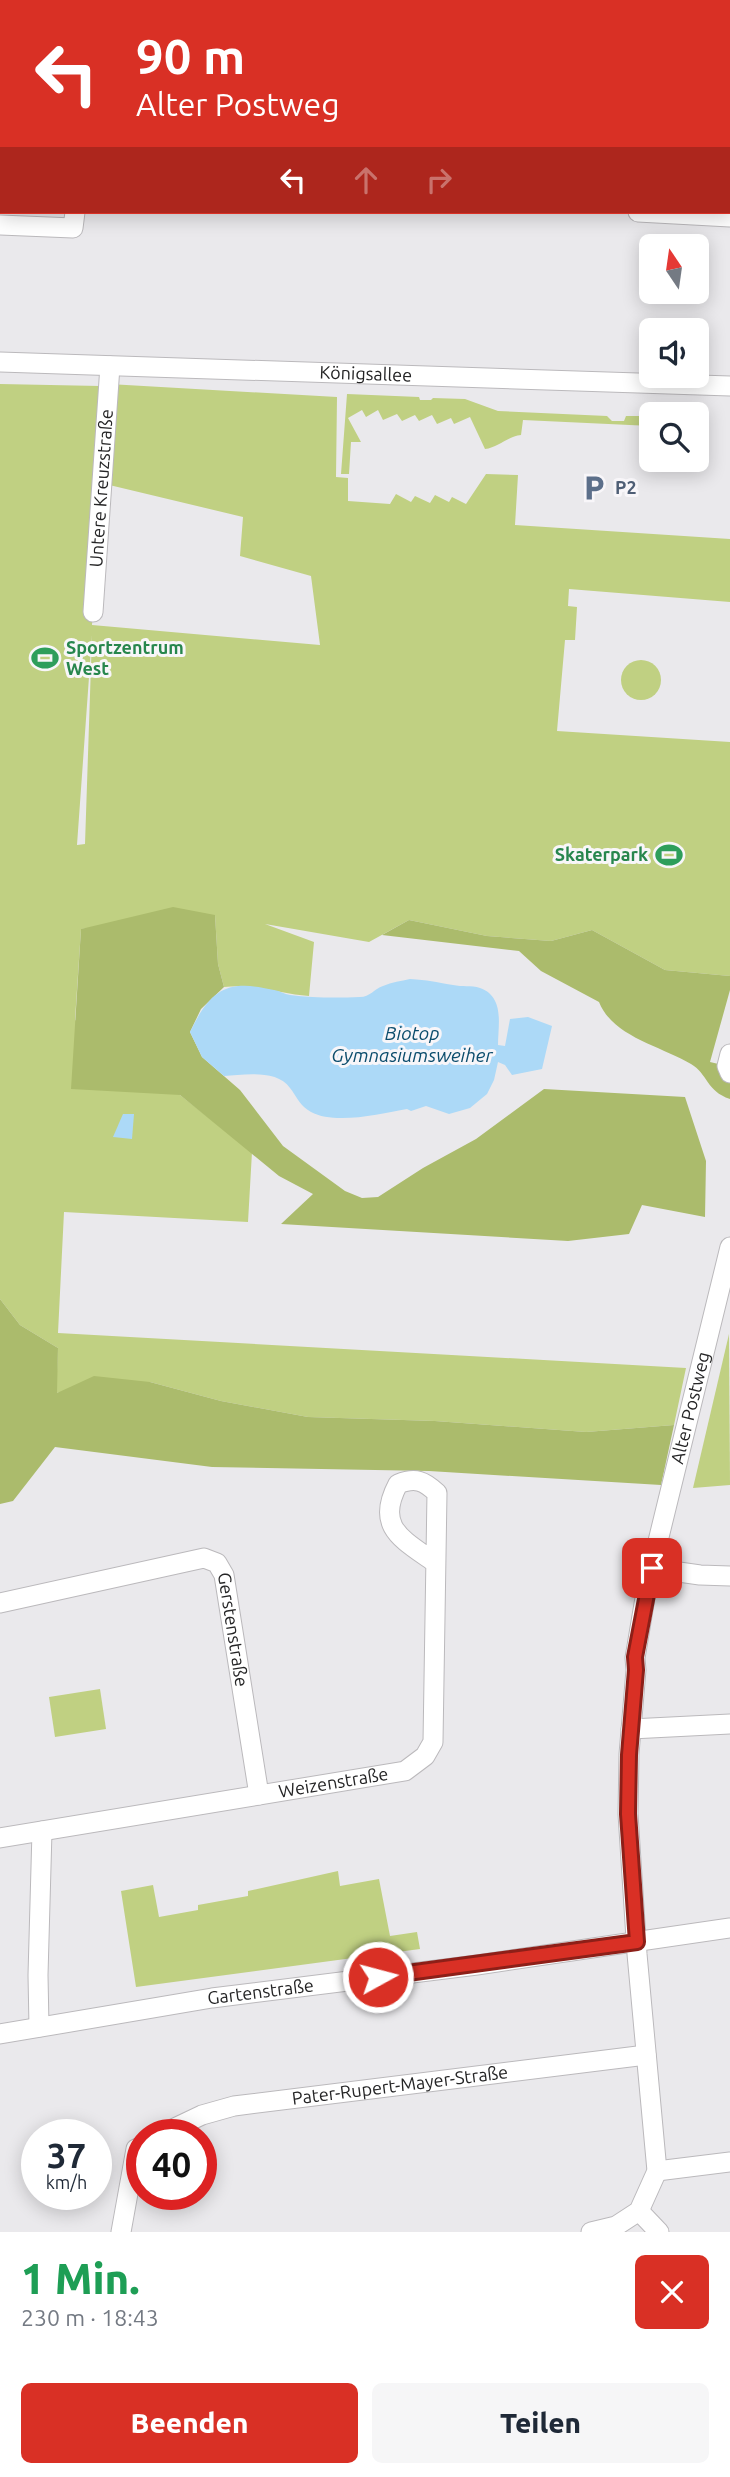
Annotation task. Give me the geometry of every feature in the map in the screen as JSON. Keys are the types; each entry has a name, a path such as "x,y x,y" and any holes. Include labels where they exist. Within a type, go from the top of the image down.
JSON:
{"street":[{"path":"0,225 74,228 75,214"},
{"path":"675,214 730,217"},
{"name":"Königsallee","path":"0,362 730,386"},
{"name":"Untere Kreuzstraße","path":"93,612 110,366"},
{"path":"730,1054 727,1066 730,1073"},
{"name":"Alter Postweg","path":"657,2171 628,1814 635,1657 652,1568 730,1247"},
{"name":"Gerstenstraße","path":"0,1603 204,1558 217,1563 223,1575 259,1795"},
{"name":"Weizenstraße","path":"0,1838 405,1772 425,1756 433,1742 434,1562"},
{"path":"652,1568 730,1576"},
{"path":"631,1729 730,1724"},
{"path":"39,2027 42,1831"},
{"name":"Gartenstraße","path":"0,2034 212,1998 730,1928"},
{"name":"Pater-Rupert-Mayer-Straße","path":"194,2119 234,2106 646,2054"},
{"path":"590,2232 616,2226 639,2211 657,2171 730,2162"},
{"path":"121,2232 126,2204"},
{"path":"639,2211 659,2232"}],"green space":[{"path":"0,384 109,384 337,397 336,477 348,478 348,501 390,504 396,494 411,502 415,496 430,503 435,495 449,502 452,497 466,504 486,474 518,475 515,525 730,539 730,602 569,589 568,606 577,607 575,640 565,640 557,731 730,742 730,976 665,970 592,930 551,941 487,936 409,920 369,942 265,924 314,942 309,996 246,986 224,987 218,964 215,915 81,929 75,1020 180,1095 252,1152 248,1222 64,1212 58,1333 686,1368 674,1425 586,1432 435,1421 308,1417 221,1401 150,1382 56,1393 58,1348 20,1325 0,1299","holes":["101,483 243,517 240,556 311,576 320,645 92,625","92,635 85,844 77,845"]},
{"path":"347,394 419,397 420,400 465,399 498,411 607,416 612,421 624,421 626,416 639,416 639,425 523,420 521,435 485,449 470,417 454,424 451,418 437,424 432,415 419,421 415,415 402,421 397,414 383,420 378,410 366,417 362,410 348,418 361,442 351,442 349,474 341,474"},
{"path":"641,660 655,666 661,680 655,694 641,700 627,694 621,680 627,666"},
{"path":"173,907 215,915 218,964 224,987 201,1009 190,1032 202,1057 240,1090 283,1146 345,1191 362,1198 378,1197 476,1139 544,1089 685,1097 706,1161 705,1217 642,1205 629,1234 568,1241 281,1224 313,1194 279,1176 180,1095 71,1089 81,929"},
{"path":"409,920 487,936 551,941 592,930 665,970 730,976 730,990 710,1062 727,1066 730,1073 730,1099 716,1092 697,1068 626,1032 606,1014 599,1002 541,971 519,951 382,935"},
{"path":"0,1299 20,1325 58,1348 57,1393 94,1376 150,1382 221,1401 308,1417 435,1421 586,1432 674,1425 661,1485 429,1471 212,1467 55,1447 13,1501 0,1504"},
{"path":"729,1334 730,1485 693,1488"},
{"path":"100,1689 106,1729 55,1737 49,1697"},
{"path":"338,1871 340,1886 379,1879 390,1936 417,1932 420,1949 136,1987 121,1891 153,1885 159,1917 198,1910 198,1905 248,1896 248,1891"}],"water":[{"name":"Biotop Gymnasiumsweiher","path":"410,979 477,987 488,992 497,1005 498,1045 505,1046 510,1019 528,1017 552,1026 542,1069 512,1075 505,1065 498,1062 487,1094 470,1108 449,1114 426,1106 411,1111 407,1109 371,1116 332,1118 307,1110 290,1088 277,1078 259,1074 224,1076 202,1057 190,1032 213,997 232,987 258,987 307,997 360,997 367,996 380,987"},
{"path":"123,1114 134,1114 132,1139 113,1137"}],"place":[{"name":"P2","path":"594,488"},
{"name":"Sportzentrum West","path":"45,658"},
{"name":"Skaterpark","path":"669,855"}],"route":[{"path":"378,1977 637,1942 628,1814 629,1755 635,1657 652,1568"}]}
